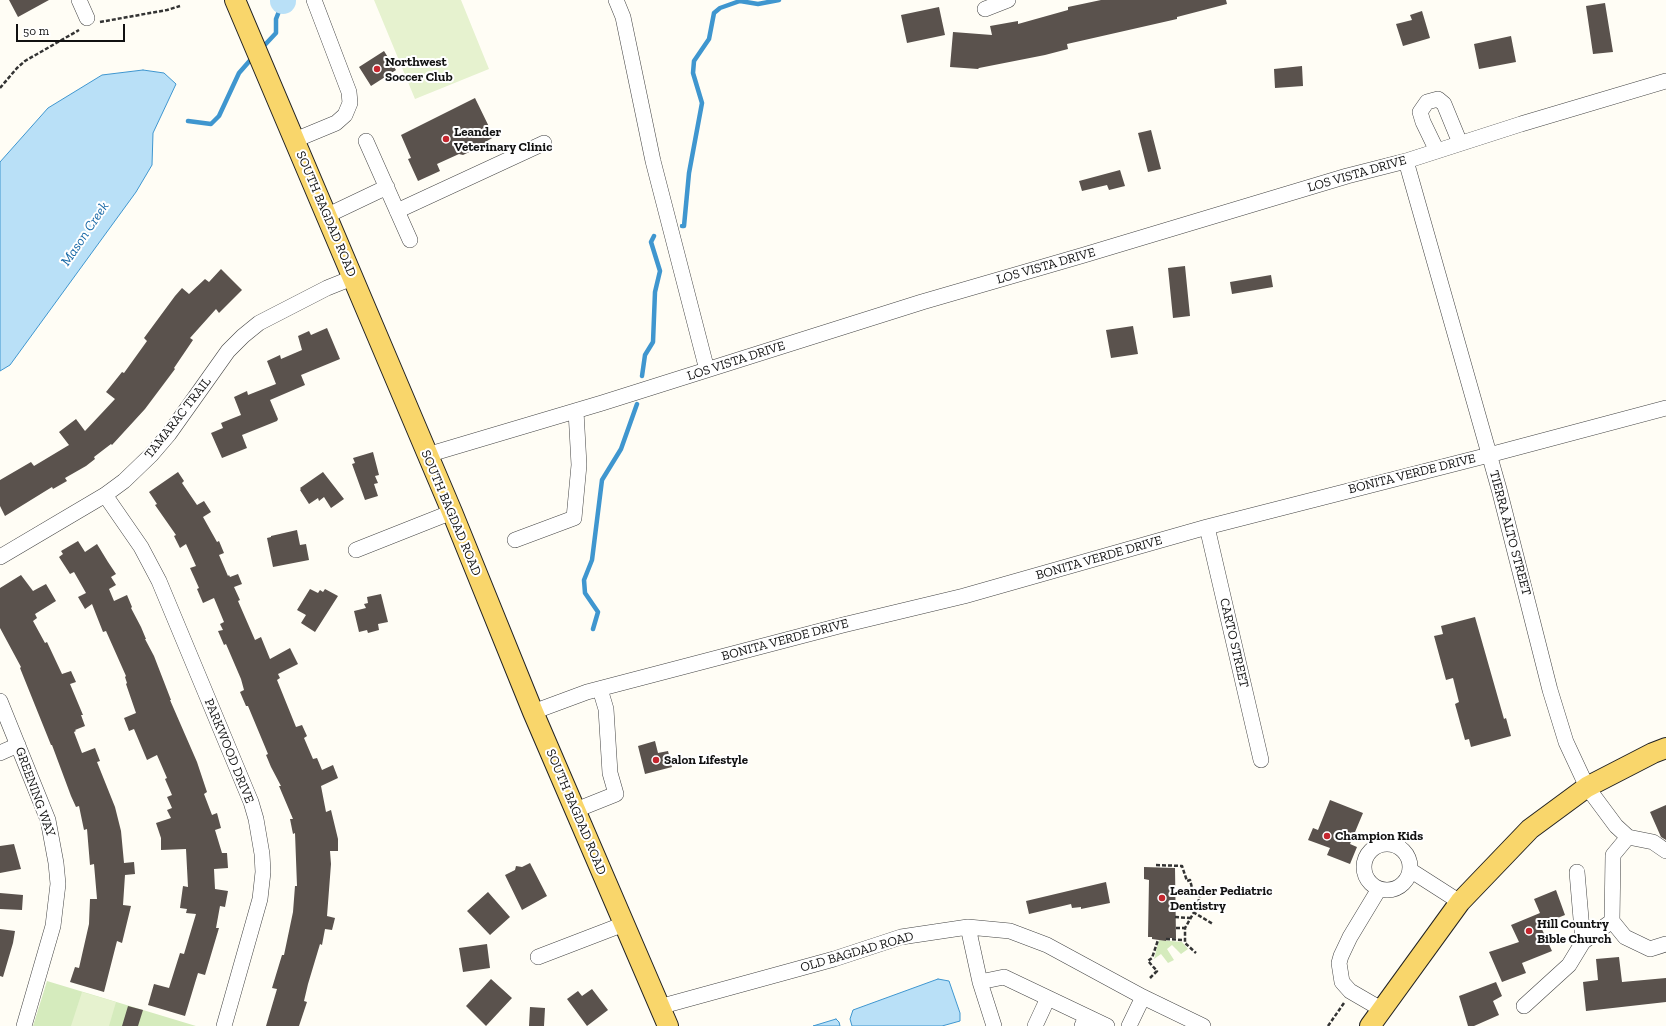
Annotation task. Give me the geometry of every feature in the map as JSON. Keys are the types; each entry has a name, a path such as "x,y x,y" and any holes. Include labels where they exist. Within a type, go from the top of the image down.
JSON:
{"main road":[{"name":"SOUTH BAGDAD ROAD","path":"235,0 452,512 533,712 668,1026"},
{"path":"1370,1026 1460,902 1530,829 1587,787 1653,753 1666,748"}],"street":[{"path":"79,0 88,23"},
{"path":"295,140 336,123 345,115 350,103 349,92 314,0"},
{"path":"616,0 623,17 653,161 707,370"},
{"path":"984,9 1008,0"},
{"name":"LOS VISTA DRIVE","path":"427,455 576,411 922,302 1092,253 1347,176 1406,161 1666,81"},
{"path":"1437,151 1423,122 1420,112 1427,102 1438,99 1444,104 1460,144"},
{"path":"366,141 410,240"},
{"path":"398,211 544,143"},
{"name":"TIERRA ALTO STREET","path":"1406,161 1489,455 1550,690 1566,742 1587,787 1616,826 1628,837"},
{"path":"326,216 387,187"},
{"name":"TAMARAC TRAIL","path":"0,557 105,495 124,481 152,455 228,351 259,323 327,288 352,278"},
{"name":"BONITA VERDE DRIVE","path":"533,712 587,692 843,625 964,596 1206,527 1666,408"},
{"path":"515,540 574,518 579,465 576,411"},
{"name":"PARKWOOD DRIVE","path":"105,495 141,547 159,581 251,802 257,825 262,854 260,899 224,1026"},
{"path":"356,550 452,512"},
{"name":"CARTO STREET","path":"1206,527 1261,760"},
{"path":"576,810 616,794 610,773 606,709 600,689"},
{"name":"GREENING WAY","path":"0,701 48,820 54,848 58,884 53,926 24,1026"},
{"path":"0,753 18,745"},
{"path":"1666,851 1653,842 1628,837 1612,855 1612,921 1625,937 1650,949 1666,944"},
{"path":"1388,844 1402,850 1407,856 1410,870 1403,884 1389,890 1379,889 1368,881 1364,874 1365,859 1368,853 1374,848 1388,844"},
{"path":"1410,870 1437,889 1460,902"},
{"path":"1578,872 1583,942"},
{"path":"1379,889 1340,956 1340,973 1342,982 1352,992 1381,1009"},
{"path":"1524,1006 1570,965 1583,942 1612,921"},
{"path":"538,957 624,924"},
{"path":"968,927 980,982 994,1026"},
{"name":"OLD BAGDAD ROAD","path":"659,1007 834,959 901,937 968,927 1010,931 1047,945 1143,997 1204,1026"},
{"path":"980,982 1004,977 1048,998 1084,1021 1107,1026"},
{"path":"1129,1026 1143,997"},
{"path":"1035,1026 1048,998"}],"path":[{"path":"0,88 25,61 88,23 167,10 180,6"},
{"path":"1156,865 1182,866 1187,881 1190,880 1193,892 1199,891 1200,893 1198,904 1185,928 1184,940 1185,943 1196,953"},
{"path":"1193,912 1214,924"},
{"path":"1175,917 1190,918"},
{"path":"1176,928 1185,928"},
{"path":"1166,939 1184,940"},
{"path":"1150,978 1156,971 1148,961 1152,958 1158,940"},
{"path":"1328,1026 1352,992"}],"green space":[{"path":"374,0 461,0 489,69 415,99"},
{"path":"1159,940 1182,942 1188,949 1181,954 1172,945 1167,949 1174,960 1168,963 1161,954 1154,959"},
{"path":"47,981 196,1026 33,1026"},
{"path":"82,992 116,1002 109,1026 71,1026"}],"water":[{"path":"143,70 164,73 176,84 153,133 152,165 136,192 10,365 0,371 0,162 48,108 102,75"},
{"path":"938,979 949,981 960,1013 960,1021 942,1026 852,1026 850,1019 853,1010"},
{"path":"836,1019 840,1026 813,1026"}],"building":[{"path":"9,0 49,0 18,17"},
{"path":"1101,0 1226,0 1227,4 1177,17 1177,19 1067,44 1068,49 1045,55 978,69 950,67 953,32 992,35 990,26 1018,21 1018,24 1068,10 1068,7"},
{"path":"1605,3 1613,52 1593,54 1586,6"},
{"path":"939,7 945,35 907,43 901,15"},
{"path":"1422,11 1430,38 1403,46 1396,24 1412,20 1410,15"},
{"path":"1511,36 1516,62 1479,69 1474,44"},
{"name":"Northwest Soccer Club","path":"384,51 396,70 371,86 359,67"},
{"path":"1302,66 1303,86 1275,88 1274,69"},
{"name":"Leander Veterinary Clinic","path":"475,98 494,137 487,141 488,143 463,155 459,154 437,164 440,171 418,181 408,159 411,158 401,135"},
{"path":"1151,130 1161,169 1148,172 1138,133"},
{"path":"1120,170 1125,186 1109,190 1107,185 1082,191 1079,181"},
{"path":"1185,266 1190,316 1173,318 1168,268"},
{"path":"221,269 242,290 219,313 216,309 190,338 193,340 174,368 175,369 145,409 112,445 111,444 94,457 95,459 86,466 65,478 67,481 53,489 52,487 5,516 0,506 0,480 31,462 34,466 69,445 59,432 76,419 85,431 115,399 106,392 122,372 124,373 147,341 144,338 175,296 182,288 189,294 205,279 209,282"},
{"path":"1271,275 1273,287 1232,294 1230,282"},
{"path":"1133,326 1138,354 1111,358 1106,330"},
{"path":"327,328 340,359 301,375 305,385 270,400 278,419 277,421 242,435 247,448 222,458 211,433 223,428 221,423 241,415 234,397 247,391 248,395 276,384 267,361 280,355 281,359 302,350 298,336 309,331 311,335"},
{"path":"373,452 379,475 375,476 378,483 374,484 378,496 365,500 352,464 355,463 353,458"},
{"path":"178,472 184,481 182,483 197,505 204,501 211,512 203,517 217,542 219,541 224,553 219,555 228,576 229,575 230,577 238,574 242,584 234,587 240,600 238,601 255,640 261,637 270,659 290,648 298,664 278,674 280,678 277,680 296,727 302,725 307,736 304,738 313,759 317,758 322,770 333,765 338,778 321,786 326,812 331,810 338,839 338,851 330,851 331,864 327,916 335,918 332,930 325,929 322,945 320,944 304,1001 307,1002 299,1026 266,1026 277,989 272,988 282,955 284,955 293,912 295,886 297,886 295,833 293,834 290,819 293,819 279,786 281,786 266,755 268,754 248,706 246,706 240,692 244,690 241,679 226,644 224,645 218,631 223,630 220,624 224,622 214,598 203,603 197,589 199,588 190,568 196,566 186,544 180,548 174,536 176,535 155,505 157,504 149,492"},
{"path":"323,472 344,499 331,508 324,497 319,501 318,498 309,504 300,490 300,488"},
{"path":"297,530 300,545 306,544 309,560 273,567 267,538"},
{"path":"78,541 85,552 97,544 116,574 111,577 116,585 109,589 114,601 127,595 132,607 131,608 154,656 170,700 197,762 207,792 204,794 212,815 217,813 221,828 215,830 222,853 227,853 228,868 214,869 215,889 228,891 225,907 220,906 216,928 219,928 205,975 198,973 185,1016 148,1005 154,984 169,988 180,953 184,954 196,914 186,913 187,909 180,908 183,886 188,887 186,849 161,850 161,838 156,823 171,818 167,810 172,808 167,797 172,795 165,779 167,778 157,755 147,760 134,729 129,731 124,718 136,713 126,684 126,676 106,631 103,632 92,604 85,609 78,597 86,593 74,572 70,574 59,557 63,554 61,551"},
{"path":"21,575 33,591 46,584 56,601 35,614 37,618 33,621 45,643 47,642 62,674 71,671 76,682 70,684 83,715 81,715 85,726 75,730 76,731 74,732 82,753 95,748 100,761 97,762 115,807 121,831 124,863 134,862 135,874 125,875 123,905 131,906 122,943 117,941 104,992 70,982 75,967 79,968 89,924 90,899 97,899 94,864 90,865 87,829 84,830 79,806 76,807 71,796 52,745 20,668 21,667 0,628 0,588"},
{"path":"310,589 318,593 320,590 323,592 325,589 338,596 315,632 301,623 306,615 297,610"},
{"path":"381,594 388,622 378,624 379,630 368,633 367,630 359,632 354,611 366,608 364,604 368,603 367,597"},
{"path":"1475,617 1504,719 1506,718 1511,736 1471,747 1469,739 1465,740 1455,704 1459,702 1453,678 1446,680 1434,636 1443,634 1441,626"},
{"name":"Salon Lifestyle","path":"655,741 658,753 668,751 672,767 645,774 638,746"},
{"name":"Champion Kids","path":"1330,800 1363,813 1350,844 1357,847 1350,864 1327,855 1330,848 1308,840 1313,828 1318,830"},
{"path":"1666,805 1666,840 1661,837 1650,812"},
{"path":"14,844 21,869 0,873 0,846"},
{"path":"530,863 547,896 522,910 505,875 515,870 516,866 522,867"},
{"name":"Leander Pediatric Dentistry","path":"1144,867 1175,868 1176,938 1166,938 1166,941 1148,937 1149,880 1144,879"},
{"path":"1106,882 1110,903 1081,909 1081,907 1072,908 1071,904 1029,914 1026,901"},
{"path":"1556,890 1565,915 1540,925 1552,951 1522,963 1526,973 1502,982 1489,952 1519,942 1511,925 1540,913 1534,899"},
{"path":"488,892 510,917 490,935 467,911"},
{"path":"0,893 23,895 22,910 0,909"},
{"path":"0,929 15,931 3,977 0,976"},
{"path":"487,944 490,968 463,972 459,948"},
{"path":"1619,957 1622,982 1666,978 1666,1002 1586,1011 1583,982 1598,980 1596,959"},
{"path":"491,979 512,998 486,1026 466,1006"},
{"path":"1496,982 1502,996 1493,1001 1499,1015 1474,1026 1468,1026 1459,996"},
{"path":"592,989 608,1010 587,1026 567,999 578,991 582,996"},
{"path":"128,1006 143,1010 138,1026 122,1026"},
{"path":"530,1007 545,1008 544,1026 529,1026"}],"waterway":[{"path":"682,226 684,226 689,173 702,103 693,73 694,61 709,39 714,13 720,8 740,1 758,4 779,0"},
{"name":"Mason Creek","path":"261,49 276,33 276,19 283,1"},
{"name":"Mason Creek","path":"188,121 211,124 219,116 239,73 253,57"},
{"path":"642,376 645,355 653,342 655,292 660,271 651,242 654,236"},
{"path":"593,629 598,612 585,593 584,580 592,560 602,480 621,449 637,404"}],"place":[{"name":"Northwest Soccer Club","path":"377,69"},
{"name":"Leander Veterinary Clinic","path":"446,139"},
{"name":"Salon Lifestyle","path":"656,760"},
{"name":"Champion Kids","path":"1327,836"},
{"name":"Leander Pediatric Dentistry","path":"1162,898"},
{"name":"Hill Country Bible Church","path":"1529,931"}]}
